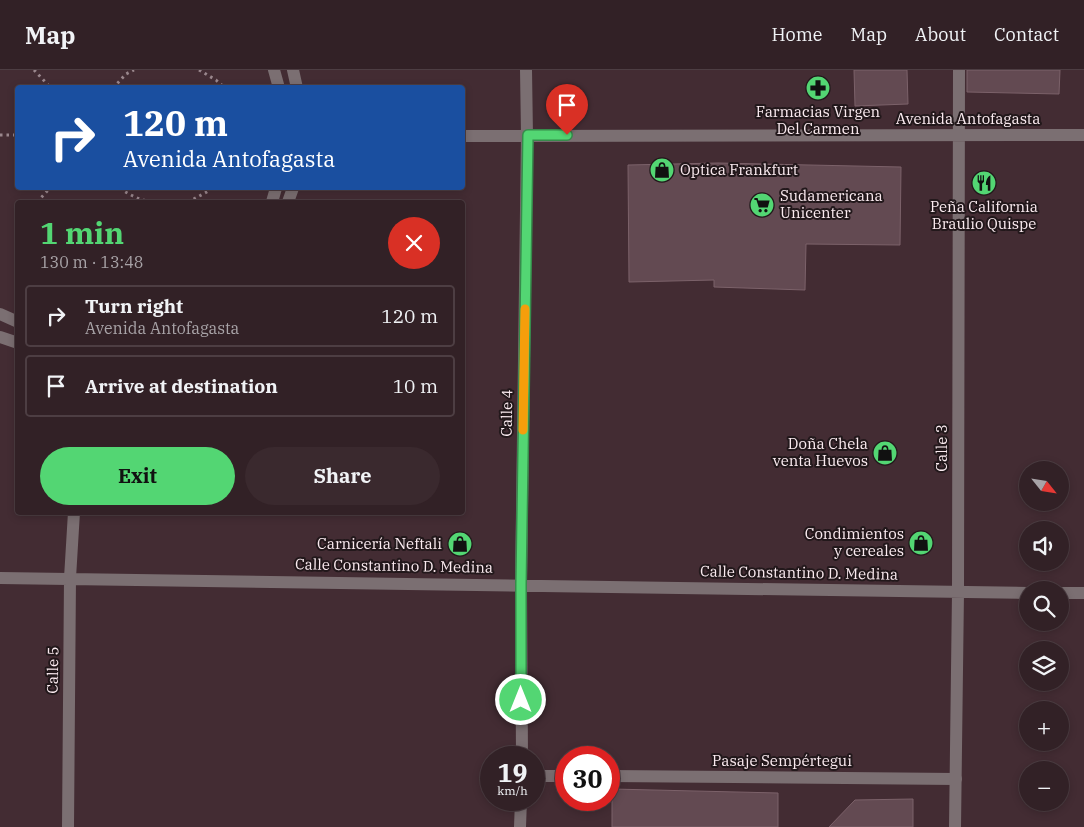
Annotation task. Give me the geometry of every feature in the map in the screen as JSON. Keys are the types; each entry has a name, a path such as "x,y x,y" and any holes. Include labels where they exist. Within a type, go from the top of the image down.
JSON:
{"street":[{"path":"274,70 278,85"},
{"path":"293,70 296,85"},
{"name":"Calle 4","path":"522,746 521,584 528,135 526,70"},
{"name":"Calle 3","path":"954,827 958,592 959,70"},
{"name":"Avenida Antofagasta","path":"465,136 1084,136"},
{"path":"0,314 15,321"},
{"path":"0,338 15,342"},
{"name":"Calle 5","path":"68,827 70,578 74,515"},
{"name":"Calle Constantino D. Medina","path":"0,578 521,584 1019,593"},
{"path":"1069,593 1084,593"},
{"name":"Pasaje Sempértegui","path":"620,776 956,779"},
{"path":"520,827 521,811"}],"path":[{"path":"34,70 48,85"},
{"path":"116,85 126,74 134,70"},
{"path":"199,70 222,85"},
{"path":"0,135 15,135"},
{"path":"39,200 48,190"},
{"path":"123,190 134,197 145,200"},
{"path":"192,200 210,190"}],"building":[{"path":"854,70 907,70 908,104 855,106"},
{"path":"967,70 1060,70 1059,94 967,92"},
{"path":"718,163 901,167 900,245 806,244 805,290 714,287 714,280 629,282 628,165"},
{"path":"620,789 778,793 778,827 612,827 612,811 620,811"},
{"path":"913,799 913,827 829,827 855,800"}],"slow traffic":[{"path":"523,430 525,309"}],"place":[{"name":"Farmacias Virgen Del Carmen","path":"818,88"},
{"name":"Optica Frankfurt","path":"662,170"},
{"name":"Peña California Braulio Quispe","path":"984,183"},
{"name":"Sudamericana Unicenter","path":"762,205"},
{"name":"Doña Chela venta Huevos","path":"885,453"},
{"name":"Condimientos y cereales","path":"921,543"},
{"name":"Carnicería Neftali","path":"460,544"}],"route":[{"path":"521,700 528,135 567,135"}]}
